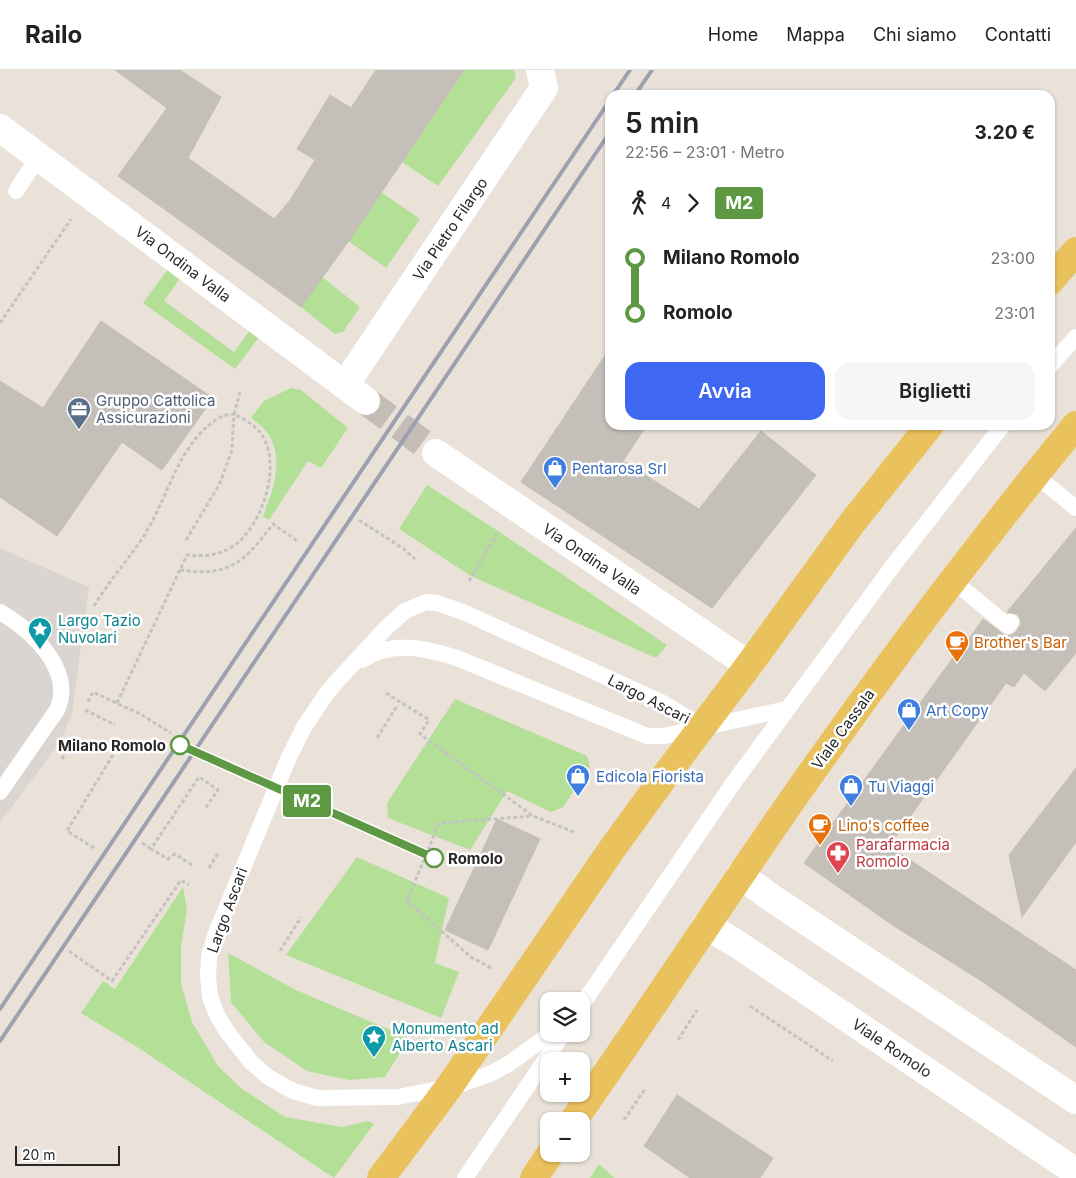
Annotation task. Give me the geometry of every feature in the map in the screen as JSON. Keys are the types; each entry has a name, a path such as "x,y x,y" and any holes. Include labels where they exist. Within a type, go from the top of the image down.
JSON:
{"main road":[{"path":"1055,275 1076,251"},
{"name":"Viale Cassala","path":"579,1112 803,784 952,580 1076,425"},
{"path":"381,1178 449,1087 612,849 852,523 926,430"},
{"path":"534,1178 545,1162"}],"street":[{"name":"Via Pietro Filargo","path":"355,393 544,88 540,70"},
{"name":"Via Ondina Valla","path":"0,128 355,393"},
{"name":"Via Ondina Valla","path":"436,453 749,665"},
{"path":"740,875 773,899 1076,1100"},
{"name":"Viale Romolo","path":"706,925 1076,1172"}],"lane":[{"path":"16,191 39,156"},
{"path":"1055,360 1076,337"},
{"path":"590,992 734,782 895,563 999,430"},
{"path":"1035,475 1076,508"},
{"path":"952,580 1008,626 1011,622"},
{"name":"Largo Ascari","path":"540,1042 492,1073 462,1084 398,1097 317,1098 293,1091 268,1077 251,1062 228,1033 217,1015 210,997 208,976 210,956 225,908 304,727 327,693 387,626 405,611 426,602 437,603 464,612 659,701 702,727"},
{"path":"0,792 57,710 62,687 59,672 50,656 38,642 1,613"},
{"name":"Largo Ascari","path":"339,679 358,662 380,651 404,647 418,648 456,658 646,736 664,736 702,727"},
{"path":"702,727 788,709"},
{"path":"465,1178 557,1042"}],"path":[{"path":"0,323 74,214"},
{"path":"185,542 220,483 232,450 234,414 240,392"},
{"path":"94,606 145,534 160,508 178,465 191,446 220,416 234,414 249,422 260,432 267,446 270,462 270,480 266,496 248,530 236,544 210,556 187,555 117,703"},
{"path":"359,520 404,549 415,559"},
{"path":"180,570 213,571 236,564 258,546 272,524 299,542"},
{"path":"469,581 498,531"},
{"path":"386,693 429,720 420,734 533,816 574,832"},
{"path":"101,696 142,715 171,733"},
{"path":"377,738 397,706"},
{"path":"85,710 114,725"},
{"path":"94,848 67,831 114,753"},
{"path":"151,849 199,777 218,790 205,809"},
{"path":"491,968 471,957 407,902 439,823 533,816"},
{"path":"142,843 168,860 175,854 192,865"},
{"path":"69,951 112,981 181,880 189,885"},
{"path":"280,951 300,917"},
{"path":"750,1006 833,1060"},
{"path":"678,1040 697,1010"},
{"path":"624,1120 645,1088"}],"green space":[{"path":"464,70 514,70 516,78 438,186 402,162"},
{"path":"381,192 420,219 386,268 348,241"},
{"path":"169,268 181,277 164,301 234,352 251,329 260,336 235,369 143,303"},
{"path":"322,277 360,307 343,332 335,334 301,307"},
{"path":"291,388 301,390 348,428 321,468 308,461 269,520 263,517 274,483 276,472 275,452 268,433 251,418 264,401"},
{"path":"427,485 667,645 656,658 471,576 399,529"},
{"path":"455,699 587,756 590,767 563,807 551,812 507,791 470,850 388,818 387,803"},
{"path":"357,857 449,898 435,963 459,972 441,1018 286,955"},
{"path":"183,887 187,910 181,946 181,983 192,1022 218,1066 242,1089 285,1117 342,1127 368,1121 374,1124 334,1178 137,1047 81,1013 103,981 115,989"},
{"path":"228,953 296,990 409,1038 385,1077 349,1080 307,1071 264,1042 231,1002"},
{"path":"599,1164 614,1178 590,1178"}],"shaded area":[{"name":"Largo Tazio Nuvolari","path":"0,548 89,587 72,713 60,742 0,822"}],"building":[{"path":"115,70 180,70 221,97 188,158 274,219 291,199 315,160 297,149 330,95 351,108 376,70 464,70 348,242 301,307 118,176 167,108"},
{"path":"101,321 213,398 162,470 122,442 57,536 0,497 0,381 43,408"},
{"path":"605,356 605,430 644,430 623,461 699,509 761,431 816,475 712,608 521,482"},
{"path":"1076,528 1076,653 1045,691 1024,673 1014,687 1006,683 889,846 1076,970 1076,1047 980,980 894,926 804,863 983,619 1006,636 1016,632 1021,624 1020,618 1017,614 1007,612"},
{"path":"1076,768 1076,842 1022,917 1009,855"},
{"path":"497,819 540,839 488,950 445,930"},
{"path":"677,1095 773,1158 760,1178 690,1178 644,1146"}],"tunnel":[{"path":"366,401 436,453"}],"railway":[{"path":"616,90 630,70"},
{"path":"638,90 652,70"},
{"path":"0,1009 605,107"},
{"path":"0,1041 605,139"}],"metro line":[{"name":"M2","path":"180,745 434,858"}],"place":[{"name":"Gruppo Cattolica Assicurazioni","path":"79,430"},
{"name":"Pentarosa Srl","path":"555,489"},
{"name":"Largo Tazio Nuvolari","path":"40,650"},
{"name":"Brother's Bar","path":"957,663"},
{"name":"Art Copy","path":"909,731"},
{"name":"Milano Romolo","path":"180,745"},
{"name":"Edicola Fiorista","path":"578,797"},
{"name":"Tu Viaggi","path":"851,807"},
{"name":"Lino's coffee","path":"820,846"},
{"name":"Romolo","path":"434,858"},
{"name":"Parafarmacia Romolo","path":"838,874"},
{"name":"Monumento ad Alberto Ascari","path":"374,1058"}]}
